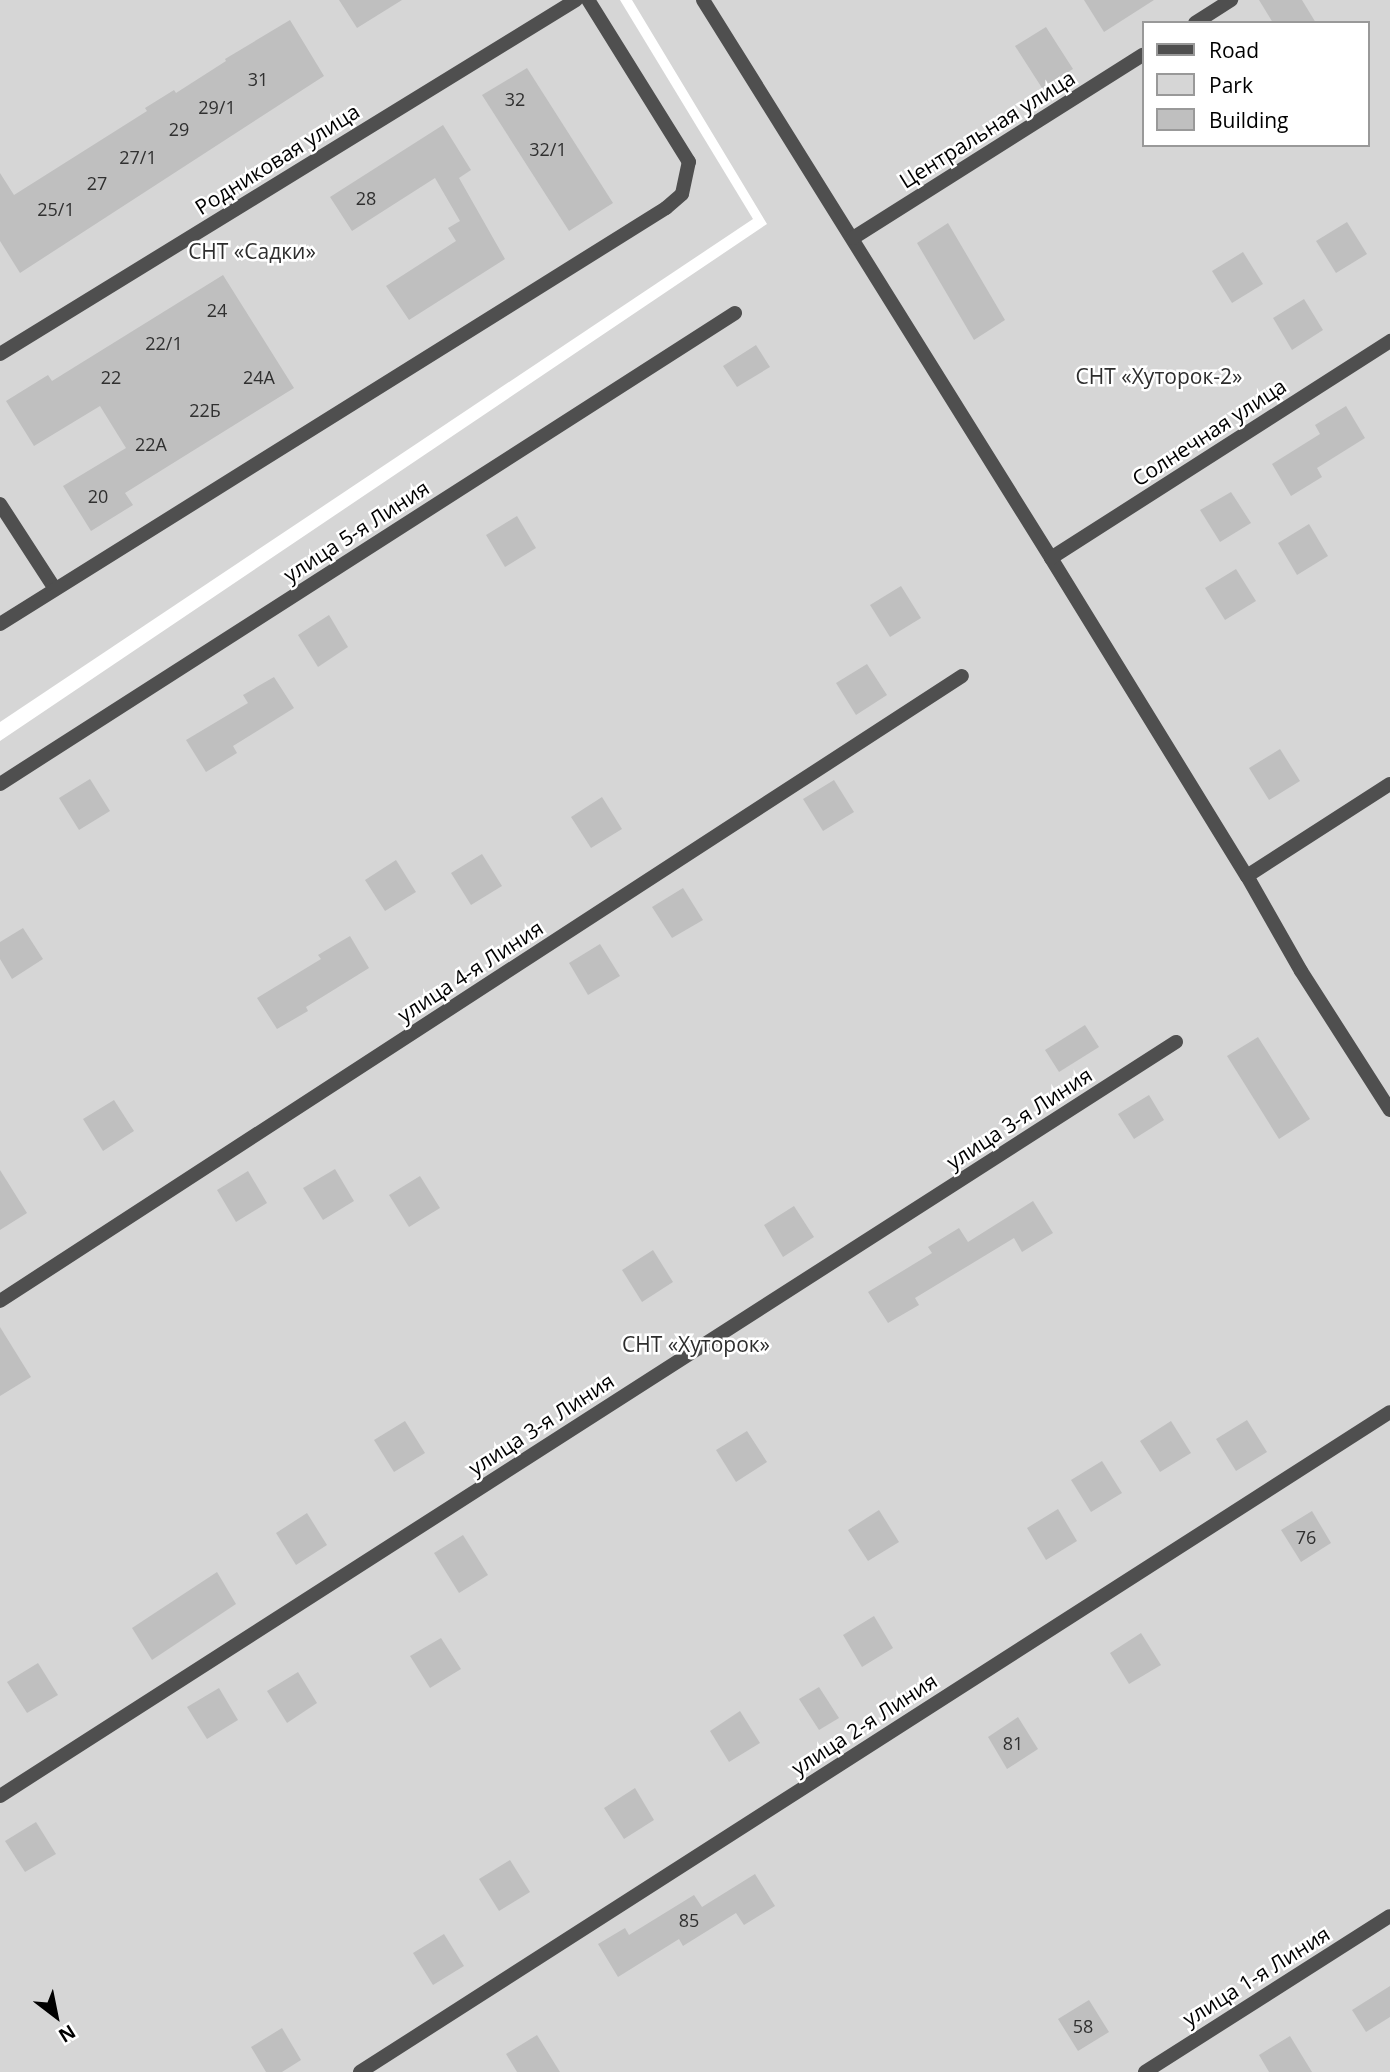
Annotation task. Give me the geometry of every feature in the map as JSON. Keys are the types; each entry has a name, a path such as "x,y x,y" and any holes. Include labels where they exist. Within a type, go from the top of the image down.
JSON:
{"street":[{"name":"Родниковая улица","path":"0,354 576,0"},
{"path":"0,624 666,208 681,194 688,162 589,0"},
{"path":"703,0 1052,558 1247,876 1301,971 1390,1110"},
{"path":"1198,21 1231,0"},
{"name":"Центральная улица","path":"853,238 1142,56"},
{"name":"улица 5-я Линия","path":"0,784 735,313"},
{"name":"Солнечная улица","path":"1052,558 1390,341"},
{"path":"0,504 55,589"},
{"name":"улица 4-я Линия","path":"0,1301 962,676"},
{"path":"1247,876 1390,785"},
{"name":"улица 3-я Линия","path":"0,1797 1176,1042"},
{"name":"улица 2-я Линия","path":"360,2072 1390,1412"},
{"name":"улица 1-я Линия","path":"1145,2072 1390,1916"}],"green space":[{"name":"СНТ «Садки»","path":"0,0 620,0 753,219 0,722"},
{"name":"СНТ «Хуторок»","path":"632,0 1390,0 1390,2072 0,2072 0,741 767,224"}],"building":[{"path":"339,0 402,0 357,28"},
{"path":"1084,0 1154,0 1104,32"},
{"path":"1259,0 1302,0 1315,21 1272,21"},
{"path":"290,20 324,76 20,273 0,241 0,173 14,195 147,111 145,108 174,90 176,93 226,61 225,59"},
{"path":"1046,27 1073,69 1042,88 1015,46"},
{"path":"527,68 613,203 569,231 482,95"},
{"path":"443,125 471,170 459,178 505,259 409,320 386,286 456,241 448,228 460,221 435,178 352,231 330,197"},
{"path":"1347,222 1367,254 1336,273 1316,241"},
{"path":"948,223 1005,320 974,340 917,243"},
{"path":"1243,252 1263,284 1232,303 1212,271"},
{"path":"223,275 294,388 125,493 133,505 91,531 63,486 126,448 100,406 34,446 6,401 48,375 52,381"},
{"path":"1304,299 1323,330 1292,350 1273,318"},
{"path":"756,345 770,367 737,387 723,366"},
{"path":"1346,406 1365,438 1317,468 1322,477 1291,496 1272,464 1320,434 1315,425"},
{"path":"1231,492 1251,523 1220,542 1200,510"},
{"path":"517,516 536,548 505,567 486,535"},
{"path":"1309,524 1328,556 1297,575 1278,543"},
{"path":"1236,569 1256,601 1225,620 1205,588"},
{"path":"901,586 921,618 890,637 870,605"},
{"path":"329,615 348,647 318,667 298,635"},
{"path":"867,664 887,695 856,715 836,683"},
{"path":"274,677 294,708 233,746 237,753 206,772 186,740 248,703 243,695"},
{"path":"1280,749 1300,781 1269,800 1249,768"},
{"path":"90,779 110,811 79,830 59,798"},
{"path":"834,780 854,812 823,831 803,799"},
{"path":"602,797 622,829 591,848 571,817"},
{"path":"482,854 502,886 471,905 451,873"},
{"path":"396,860 416,892 385,911 365,880"},
{"path":"683,888 703,920 672,938 652,907"},
{"path":"23,928 43,959 12,979 0,959 0,942"},
{"path":"350,936 369,968 306,1007 308,1011 277,1029 257,998 321,959 318,955"},
{"path":"600,944 620,976 588,995 569,963"},
{"path":"1085,1025 1099,1047 1059,1072 1045,1050"},
{"path":"1258,1037 1310,1119 1279,1139 1227,1056"},
{"path":"1149,1095 1164,1120 1134,1139 1118,1114"},
{"path":"114,1100 134,1131 103,1151 83,1119"},
{"path":"335,1169 354,1201 323,1220 303,1188"},
{"path":"0,1170 27,1213 0,1230"},
{"path":"248,1171 267,1203 236,1222 217,1190"},
{"path":"420,1176 440,1208 409,1227 389,1195"},
{"path":"1033,1201 1053,1233 1022,1252 1014,1238 915,1298 919,1305 888,1323 868,1292 932,1253 928,1247 959,1228 968,1242"},
{"path":"794,1206 814,1237 783,1257 764,1225"},
{"path":"653,1250 673,1282 642,1302 622,1270"},
{"path":"0,1327 31,1377 0,1396"},
{"path":"1247,1420 1267,1452 1236,1471 1216,1439"},
{"path":"405,1421 425,1453 394,1472 374,1440"},
{"path":"1171,1421 1191,1453 1160,1472 1140,1441"},
{"path":"747,1431 767,1462 736,1482 716,1450"},
{"path":"1102,1461 1122,1493 1091,1512 1071,1480"},
{"path":"1058,1509 1077,1541 1046,1560 1027,1528"},
{"path":"879,1510 899,1542 868,1561 848,1530"},
{"path":"1312,1511 1331,1543 1301,1562 1281,1530"},
{"path":"307,1513 327,1545 296,1565 276,1533"},
{"path":"463,1535 488,1575 459,1593 434,1553"},
{"path":"217,1572 236,1604 152,1660 132,1628"},
{"path":"874,1616 893,1648 862,1667 843,1635"},
{"path":"1141,1633 1161,1665 1129,1684 1110,1653"},
{"path":"441,1638 461,1669 430,1688 410,1656"},
{"path":"38,1663 58,1695 27,1713 7,1682"},
{"path":"298,1672 317,1703 287,1723 267,1691"},
{"path":"819,1687 839,1718 819,1730 799,1699"},
{"path":"219,1688 238,1720 207,1739 187,1707"},
{"path":"740,1711 760,1743 729,1762 710,1731"},
{"path":"1018,1717 1038,1749 1007,1769 988,1737"},
{"path":"635,1788 654,1820 624,1839 604,1808"},
{"path":"36,1822 56,1854 25,1872 5,1841"},
{"path":"510,1860 530,1892 499,1911 479,1879"},
{"path":"755,1874 775,1906 744,1925 736,1913 683,1946 679,1939 618,1977 598,1944 625,1928 629,1935 694,1895 702,1907"},
{"path":"444,1934 464,1966 433,1985 413,1953"},
{"path":"1390,1986 1390,2017 1366,2032 1352,2010"},
{"path":"1089,2000 1109,2032 1078,2051 1058,2019"},
{"path":"282,2028 301,2060 282,2072 266,2072 251,2047"},
{"path":"537,2035 560,2072 517,2072 506,2054"},
{"path":"1290,2036 1312,2072 1269,2072 1259,2055"}],"park label":[{"name":"СНТ «Хуторок-2»","path":"1159,376"}]}
